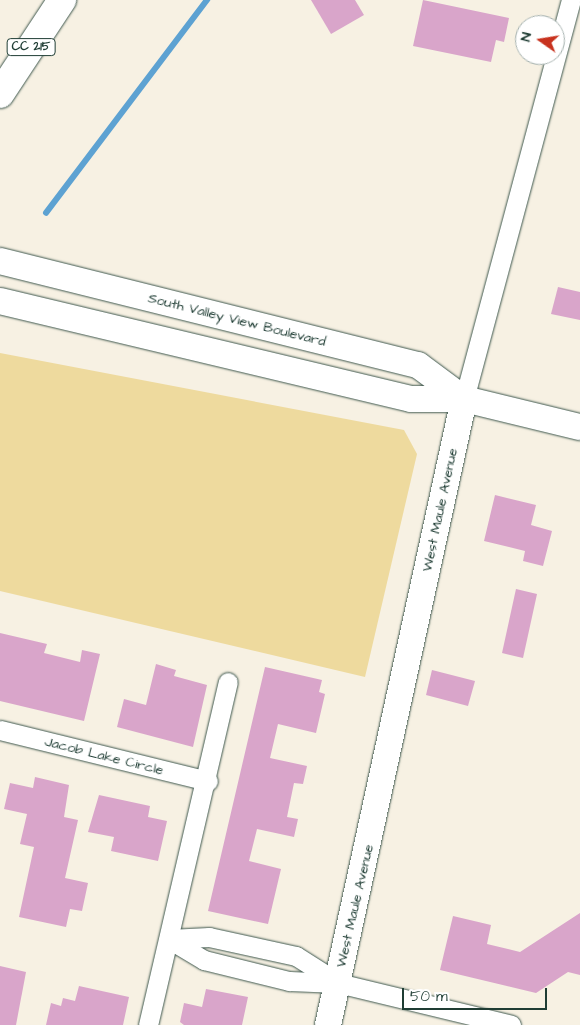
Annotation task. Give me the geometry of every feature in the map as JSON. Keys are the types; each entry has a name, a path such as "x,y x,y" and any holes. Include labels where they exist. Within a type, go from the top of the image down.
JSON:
{"highway":[{"name":"CC 215","path":"0,94 62,0"}],"main road":[{"name":"South Valley View Boulevard","path":"0,261 418,365 464,399"},
{"name":"South Valley View Boulevard","path":"0,300 411,399 464,399 580,427"},
{"name":"West Maule Avenue","path":"328,1025 464,399"}],"street":[{"name":"West Maule Avenue","path":"464,399 571,0"},
{"path":"148,1025 208,781 228,682"},
{"name":"Jacob Lake Circle","path":"0,730 208,781"},
{"path":"169,939 208,937 296,956 338,983"},
{"path":"169,939 204,960 289,980 338,983 511,1025"}],"sand":[{"path":"0,353 404,430 417,454 365,677 0,591"}],"building":[{"path":"311,0 355,0 364,15 331,34"},
{"path":"423,0 509,18 504,42 496,40 491,62 413,46"},
{"path":"558,287 580,292 580,320 551,314"},
{"path":"495,495 536,505 531,525 552,531 543,566 523,561 525,551 484,541"},
{"path":"516,589 537,594 523,658 502,653"},
{"path":"0,633 47,644 44,653 80,662 82,650 100,654 84,721 0,701"},
{"path":"156,664 176,670 174,676 207,685 193,747 117,727 124,699 146,705"},
{"path":"265,667 322,680 319,692 325,694 316,733 278,724 270,758 307,766 303,784 294,783 287,817 298,819 294,837 257,829 249,861 281,869 268,924 208,911"},
{"path":"432,670 475,681 468,706 426,695"},
{"path":"35,777 69,785 64,817 78,820 65,878 88,883 82,911 70,909 66,927 19,917 34,847 20,844 27,814 4,809 10,783 33,788"},
{"path":"99,795 150,806 148,817 167,821 158,861 111,851 114,837 88,832"},
{"path":"580,913 580,975 568,972 536,993 440,970 453,916 491,925 487,944 520,952"},
{"path":"0,966 26,972 16,1025 0,1025"},
{"path":"79,986 129,997 123,1025 46,1025 51,1003 61,1006 63,998 75,1001"},
{"path":"206,989 248,997 242,1025 184,1025 180,1022 184,1003 202,1007"}],"waterway":[{"path":"46,213 207,0"}]}
